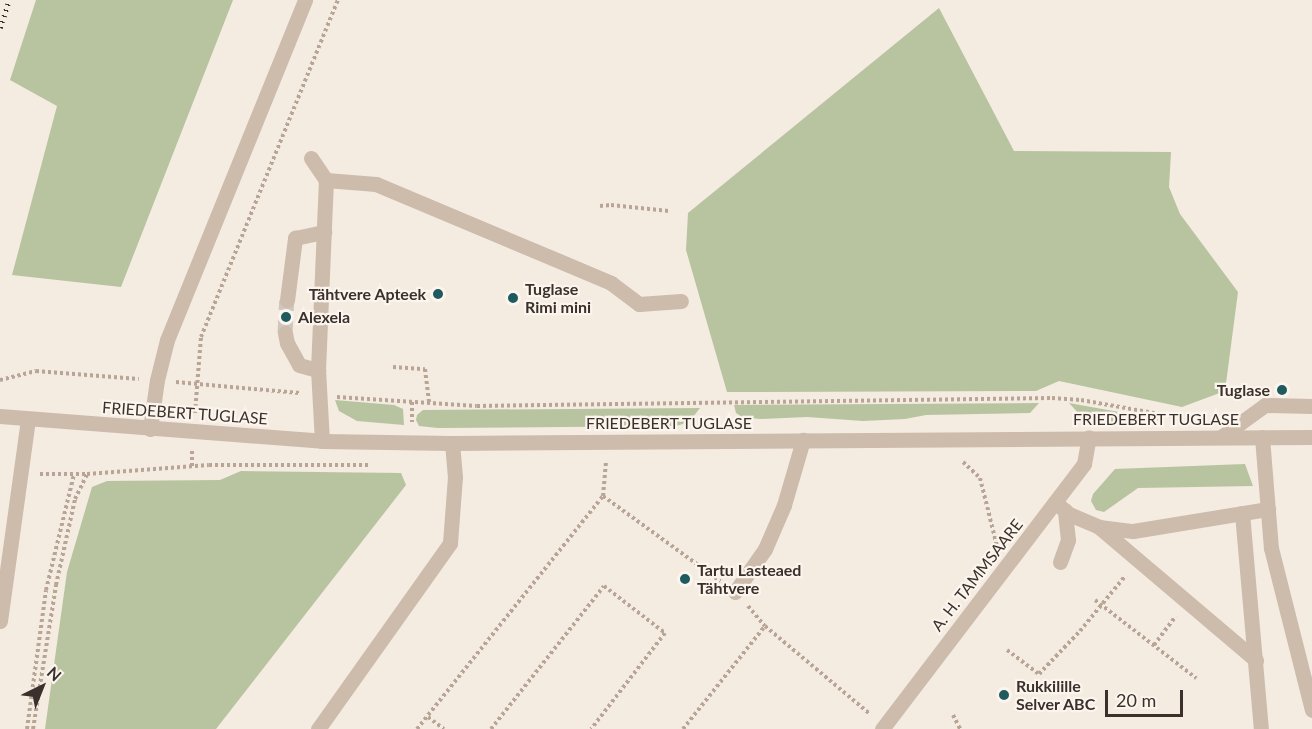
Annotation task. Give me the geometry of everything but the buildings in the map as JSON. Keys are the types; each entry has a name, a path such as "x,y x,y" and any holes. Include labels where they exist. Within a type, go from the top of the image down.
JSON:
{"street":[{"path":"150,429 157,380 167,340 305,0"},
{"path":"311,158 326,180 318,370 322,441"},
{"path":"326,180 376,184 611,283 639,304 681,301"},
{"path":"287,300 295,238 324,232"},
{"path":"285,333 287,344 299,365 318,370"},
{"path":"1221,437 1265,405 1312,406"},
{"name":"FRIEDEBERT TUGLASE","path":"0,416 322,441 452,443 1312,437"},
{"path":"0,621 28,419"},
{"name":"A. H. TAMMSAARE","path":"889,726 987,599 1003,570 1060,506 1084,464 1089,437"},
{"path":"1262,437 1271,548 1312,710"},
{"path":"735,592 765,549 784,505 803,440"},
{"path":"318,729 450,543 454,477 452,443"},
{"path":"1060,506 1100,528 1256,660"},
{"path":"1060,506 1068,540 1060,562"},
{"path":"1100,528 1133,531 1268,508"},
{"path":"1242,513 1261,729"}],"path":[{"path":"192,466 201,338 338,0"},
{"path":"600,206 621,205 669,211"},
{"path":"393,367 425,369 429,403"},
{"path":"0,380 36,370 320,395 500,406 1053,398 1081,400 1176,417"},
{"path":"417,729 603,496 606,480 605,441"},
{"path":"963,462 980,478 986,494 1003,570"},
{"path":"22,474 87,474 192,466 372,465"},
{"path":"27,729 46,590 74,474"},
{"path":"33,729 56,585 75,499 87,474"},
{"path":"603,496 735,592 765,626 869,714 889,726"},
{"path":"1007,651 1039,674 1138,560"},
{"path":"491,729 604,586 665,633 591,729"},
{"path":"1095,600 1196,678"},
{"path":"1154,645 1187,601"},
{"path":"683,729 765,626"},
{"path":"953,715 960,729"},
{"path":"428,717 444,729"}],"green space":[{"path":"36,0 233,0 121,287 12,275 57,106 10,80"},
{"path":"939,8 1014,151 1171,152 1169,187 1180,214 1238,292 1225,391 1182,407 1059,381 1036,391 727,392 686,250 688,213"},
{"path":"335,400 394,405 403,409 404,425 357,421 339,411"},
{"path":"1039,403 1030,413 926,415 905,419 863,421 807,417 760,419 742,417 736,413 734,405"},
{"path":"1069,403 1163,420 1100,423 1080,415"},
{"path":"700,408 689,422 676,426 438,428 419,426 416,420 417,415 423,410"},
{"path":"1245,464 1253,486 1138,488 1104,512 1096,510 1091,501 1093,494 1115,469"},
{"path":"241,471 401,473 406,485 216,729 45,729 67,572 92,487 107,481 220,480"}],"tunnel":[{"path":"285,333 287,300"}],"railway":[{"path":"0,28 9,0"}],"place":[{"name":"Tähtvere Apteek","path":"438,294"},
{"name":"Tuglase Rimi mini","path":"513,298"},
{"name":"Alexela","path":"286,317"},
{"name":"Tuglase","path":"1282,390"},
{"name":"Tartu Lasteaed Tähtvere","path":"685,579"},
{"name":"Rukkilille Selver ABC","path":"1004,695"}]}
